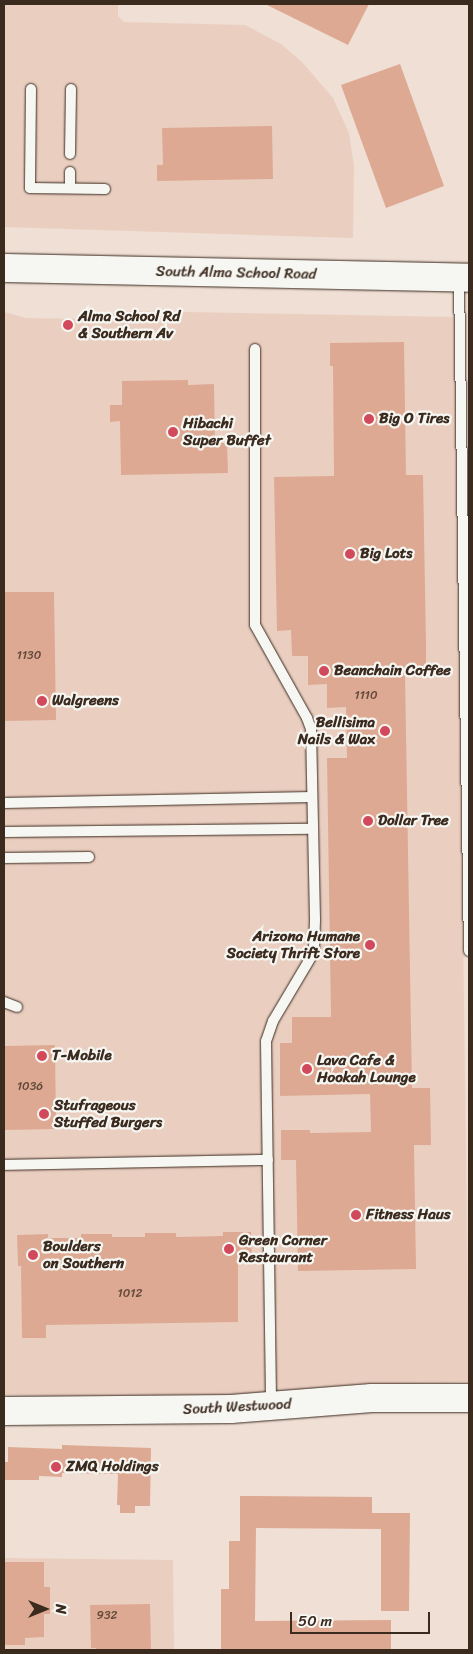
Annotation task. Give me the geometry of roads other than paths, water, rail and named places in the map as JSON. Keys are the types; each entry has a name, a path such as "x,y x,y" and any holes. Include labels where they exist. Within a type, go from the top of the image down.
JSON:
{"street":[{"name":"South Alma School Road","path":"4,268 464,278"},
{"name":"South Westwood","path":"4,1411 212,1409 372,1398 469,1398"}],"lane":[{"path":"31,89 30,188 105,188"},
{"path":"70,154 71,89"},
{"path":"70,172 70,188"},
{"path":"464,278 469,951"},
{"path":"255,350 255,625 309,724 313,829 314,952 273,1020 266,1041 271,1406"},
{"path":"4,803 312,797"},
{"path":"4,832 313,829"},
{"path":"4,858 89,857"},
{"path":"4,1002 17,1007"},
{"path":"4,1165 268,1160"}],"place":[{"name":"Alma School Rd & Southern Av","path":"68,325"},
{"name":"Big O Tires","path":"369,419"},
{"name":"Hibachi Super Buffet","path":"173,432"},
{"name":"Big Lots","path":"350,554"},
{"name":"Beanchain Coffee","path":"324,671"},
{"name":"Walgreens","path":"42,701"},
{"name":"Bellisima Nails & Wax","path":"385,731"},
{"name":"Dollar Tree","path":"368,821"},
{"name":"Arizona Humane Society Thrift Store","path":"370,945"},
{"name":"T-Mobile","path":"42,1056"},
{"name":"Lava Cafe & Hookah Lounge","path":"307,1069"},
{"name":"Stufrageous Stuffed Burgers","path":"44,1114"},
{"name":"Fitness Haus","path":"356,1215"},
{"name":"Green Corner Restaurant","path":"229,1249"},
{"name":"Boulders on Southern","path":"33,1255"},
{"name":"ZMQ Holdings","path":"56,1467"}]}
